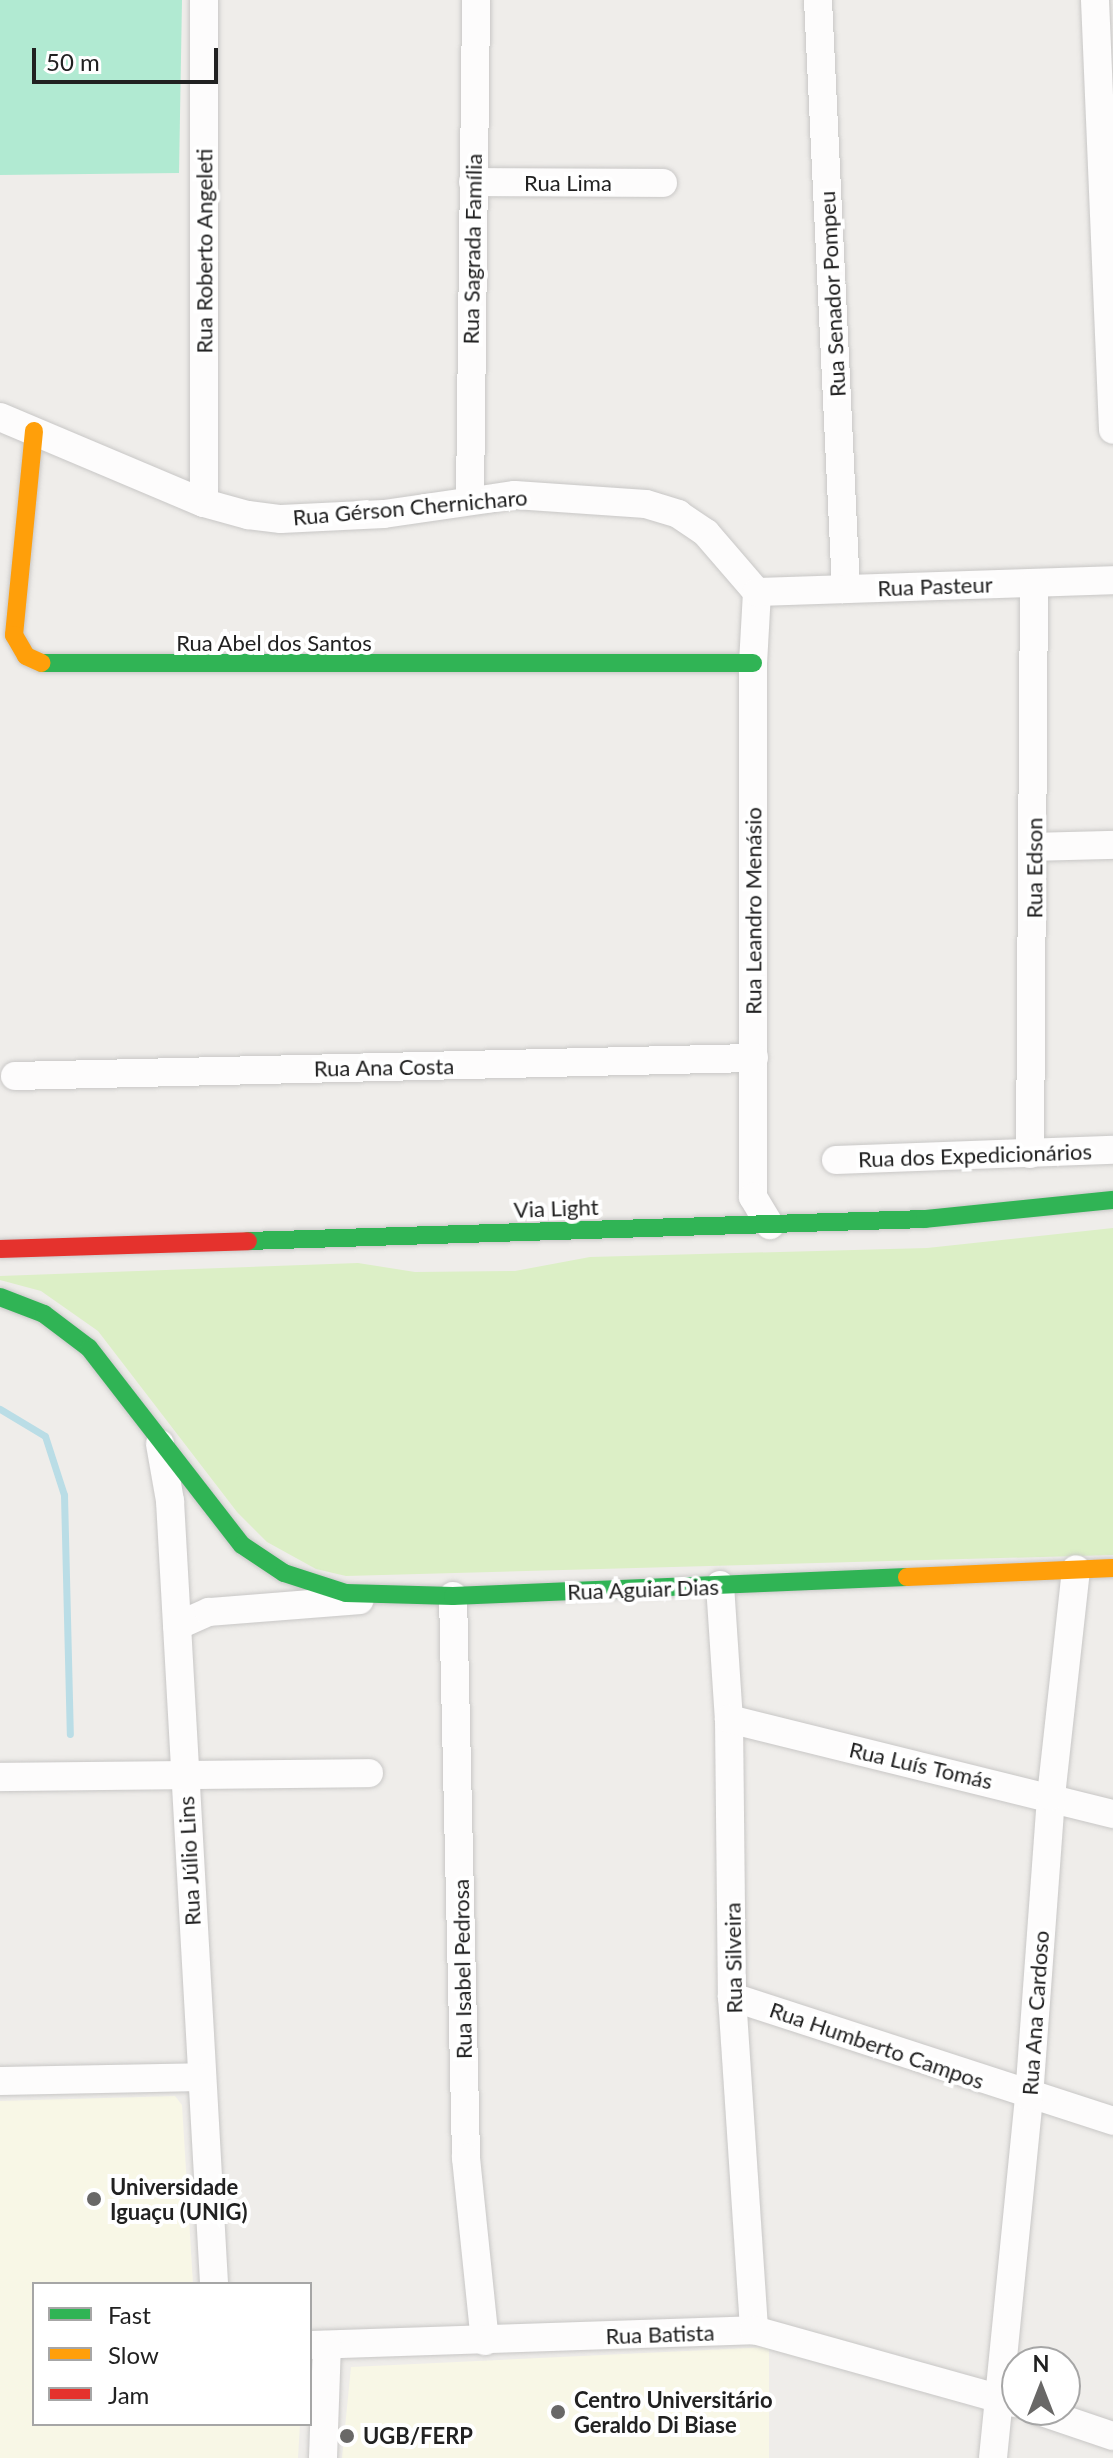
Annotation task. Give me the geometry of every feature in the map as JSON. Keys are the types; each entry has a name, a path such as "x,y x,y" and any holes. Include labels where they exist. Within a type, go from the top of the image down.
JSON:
{"street":[{"name":"Rua Roberto Angeleti","path":"204,0 204,503"},
{"name":"Rua Sagrada Família","path":"470,498 476,0"},
{"name":"Rua Senador Pompeu","path":"818,0 846,589"},
{"path":"1095,0 1113,430"},
{"name":"Rua Lima","path":"473,182 663,183"},
{"name":"Rua Gérson Chernicharo","path":"0,417 204,503 281,519 384,514 470,498 607,499 678,514 730,555 757,592"},
{"name":"Rua Abel dos Santos","path":"34,431 14,635 26,656 47,665 753,663"},
{"name":"Rua Pasteur","path":"757,592 1113,580"},
{"name":"Rua Edson","path":"1030,1154 1034,583"},
{"name":"Rua Leandro Menásio","path":"757,592 753,663 753,1197 770,1225"},
{"path":"1034,847 1113,845"},
{"name":"Rua Ana Costa","path":"15,1076 754,1058"},
{"name":"Rua dos Expedicionários","path":"836,1160 1113,1150"},
{"name":"Via Light","path":"0,1249 925,1219 1113,1200"},
{"path":"0,1297 44,1314 75,1335 225,1527 253,1553 295,1577 369,1598"},
{"name":"Rua Júlio Lins","path":"159,1440 170,1501 214,2282"},
{"name":"Rua Aguiar Dias","path":"177,1626 209,1612 330,1606 369,1598 1113,1568"},
{"name":"Rua Ana Cardoso","path":"1012,2346 1051,1796 1076,1569"},
{"name":"Rua Silveira","path":"720,1585 729,1719 732,1997 754,2330"},
{"name":"Rua Isabel Pedrosa","path":"453,1596 466,2158 485,2341"},
{"name":"Rua Luís Tomás","path":"729,1719 1051,1796 1113,1814"},
{"path":"0,1777 369,1773"},
{"name":"Rua Humberto Campos","path":"732,1997 1029,2097 1113,2121"},
{"path":"0,2081 201,2077"},
{"name":"Rua Batista","path":"319,2345 754,2330 1001,2399"},
{"path":"319,2345 323,2458"},
{"path":"1081,2425 1113,2436"},
{"name":"Rua Ana Cardoso","path":"993,2458 1001,2426"}],"shaded area":[{"name":"Universidade Iguaçu (UNIG)","path":"175,2096 182,2105 193,2282 32,2282 32,2426 300,2426 298,2458 0,2458 0,2101"},
{"name":"Centro Universitário Geraldo Di Biase","path":"769,2347 769,2458 342,2458 351,2367"}],"green space":[{"path":"0,0 182,0 179,173 0,175"},
{"path":"1113,1228 1113,1555 346,1576 316,1569 267,1542 237,1512 98,1331 41,1291 0,1280 0,1276 358,1263 415,1272 515,1271 590,1257 927,1248"}],"waterway":[{"path":"0,1409 45,1436 64,1495 70,1734"}],"traffic: fast":[{"path":"42,663 753,663"},
{"path":"248,1241 925,1219 1113,1200"},
{"path":"0,1297 44,1314 89,1348 242,1545 284,1573 346,1593 453,1596 907,1577"}],"traffic: slow":[{"path":"34,431 14,635 26,656 42,663"},
{"path":"907,1577 1113,1568"}],"traffic: jam":[{"path":"0,1249 248,1241"}],"place":[{"name":"Universidade Iguaçu (UNIG)","path":"94,2199"},
{"name":"Centro Universitário Geraldo Di Biase","path":"558,2412"},
{"name":"UGB/FERP","path":"347,2436"}]}
